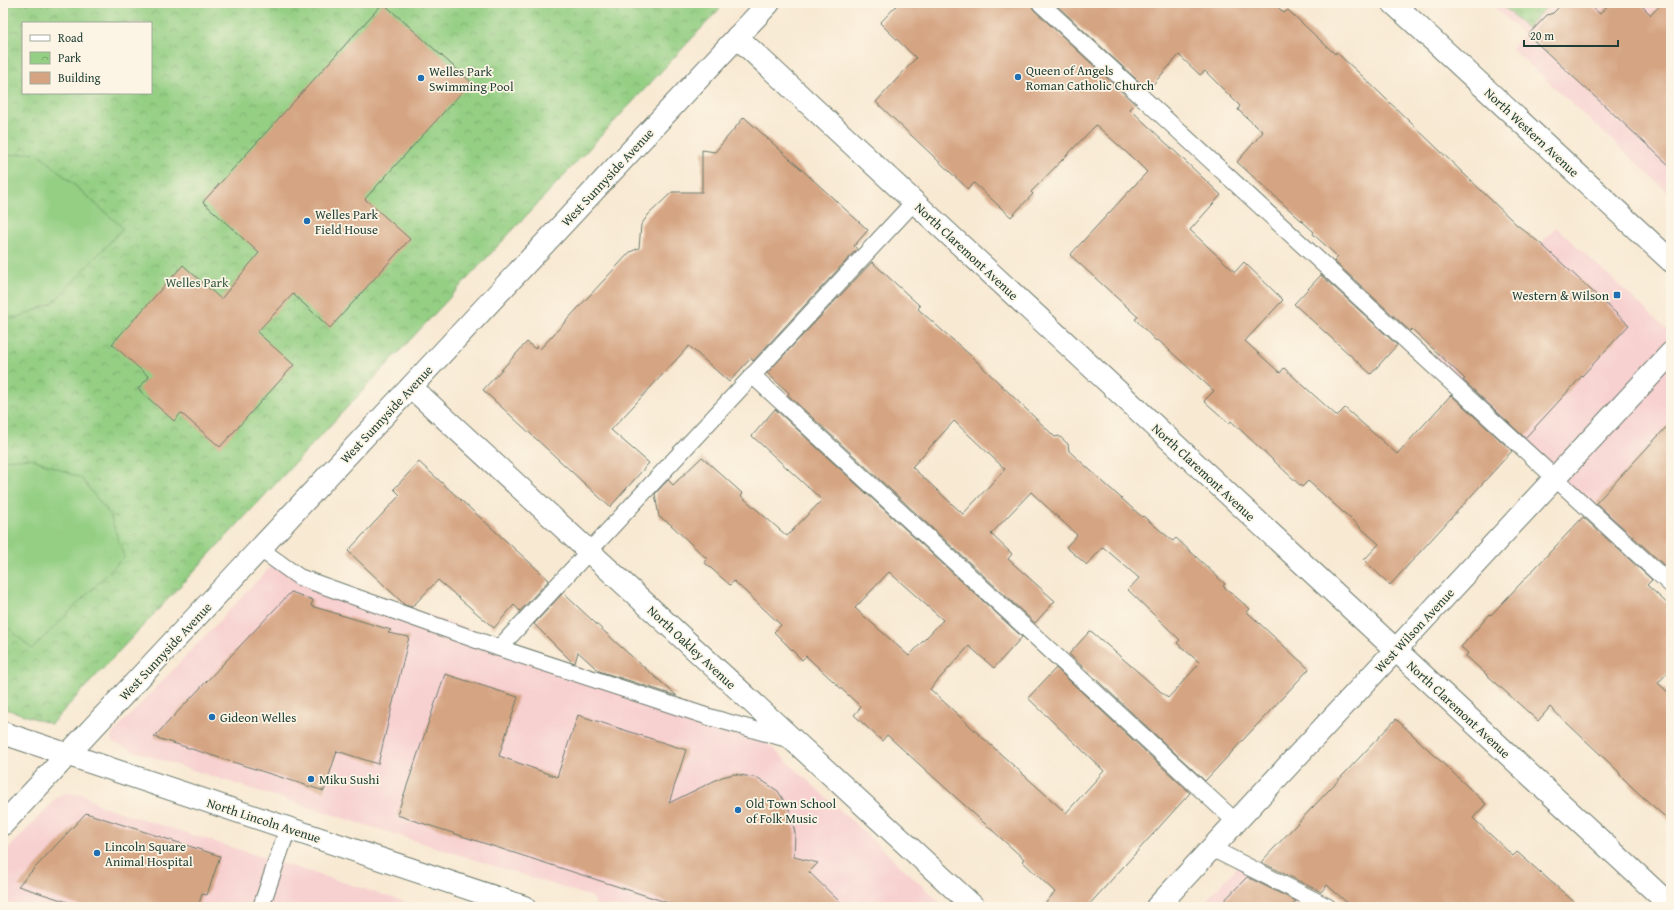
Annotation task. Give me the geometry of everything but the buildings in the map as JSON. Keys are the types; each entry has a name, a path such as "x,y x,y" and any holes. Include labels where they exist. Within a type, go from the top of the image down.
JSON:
{"street":[{"name":"West Sunnyside Avenue","path":"3,824 769,3"},
{"name":"North Western Avenue","path":"1393,3 1671,261"},
{"name":"North Claremont Avenue","path":"737,37 1671,906"},
{"name":"West Wilson Avenue","path":"1157,907 1671,353"},
{"name":"North Oakley Avenue","path":"411,387 974,907"},
{"name":"North Lincoln Avenue","path":"3,733 524,907"}],"lane":[{"path":"1040,3 1671,585"},
{"path":"499,648 914,202"},
{"path":"752,375 1236,822"},
{"path":"260,549 299,577 499,648 709,717 794,741"},
{"path":"261,907 288,828"},
{"path":"1211,848 1328,907"}],"shaded area":[{"path":"1490,3 1671,3 1671,195 1511,48 1524,35"},
{"path":"1556,227 1671,333 1671,585 1430,363"},
{"path":"276,561 752,729 945,907 597,907 592,897 136,752 112,742 111,738 114,732"},
{"path":"64,793 84,794 101,806 421,907 3,907 3,855 56,798"},
{"path":"1241,863 1328,907 1200,907"}],"green space":[{"name":"Welles Park","path":"3,3 725,3 51,724 3,708"},
{"path":"1500,3 1550,3 1527,28"},
{"path":"37,152 123,228 53,303 19,317 3,318 3,156"},
{"path":"31,458 81,478 110,515 124,557 32,649 3,623 3,460"}],"place":[{"name":"Queen of Angels Roman Catholic Church","path":"1018,77"},
{"name":"Welles Park Swimming Pool","path":"421,78"},
{"name":"Welles Park Field House","path":"307,221"},
{"name":"Western & Wilson","path":"1617,295"},
{"name":"Gideon Welles","path":"212,717"},
{"name":"Miku Sushi","path":"311,779"},
{"name":"Old Town School of Folk Music","path":"738,810"},
{"name":"Lincoln Square Animal Hospital","path":"97,853"}]}
